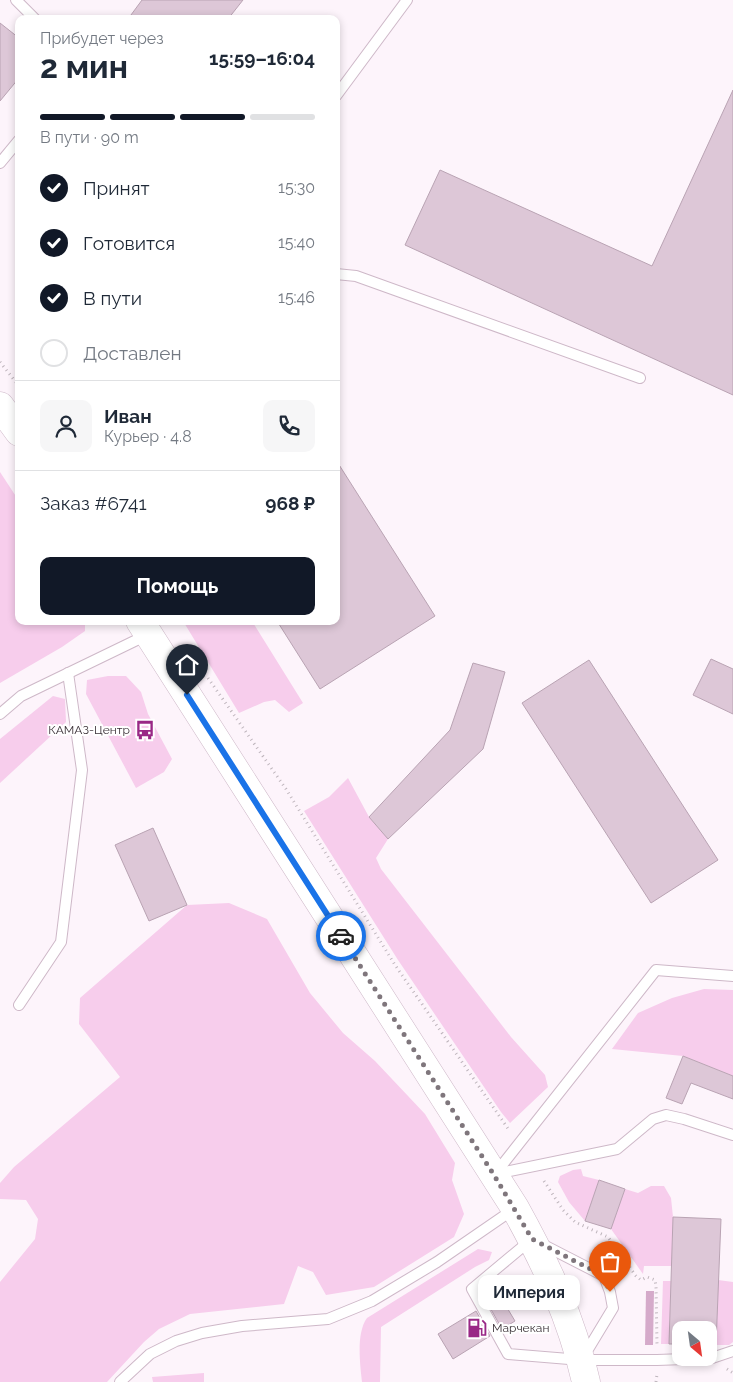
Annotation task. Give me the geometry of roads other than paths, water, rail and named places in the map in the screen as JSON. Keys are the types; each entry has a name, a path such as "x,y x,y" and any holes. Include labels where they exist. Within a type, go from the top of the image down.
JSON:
{"street":[{"path":"0,406 15,427"},
{"path":"144,628 514,1208 532,1239 562,1301 583,1371"}],"lane":[{"path":"16,0 31,15"},
{"path":"340,91 407,0"},
{"path":"0,163 15,145"},
{"path":"340,274 356,276 640,378"},
{"path":"0,714 21,696 68,673 144,628"},
{"path":"19,1005 60,942 82,770 68,673"},
{"path":"494,1175 656,970 733,976"},
{"path":"494,1175 617,1149 653,1119 666,1115 733,1135"},
{"path":"120,1382 150,1354 176,1341 202,1333 242,1326 328,1318 372,1301 437,1262 514,1208"},
{"path":"583,1371 613,1308 604,1276 532,1239 472,1289 508,1354 583,1371 657,1360 712,1358 733,1351"}],"place":[{"name":"КАМАЗ-Центр","path":"145,730"},
{"name":"Империя","path":"610,1292"},
{"name":"Марчекан","path":"477,1328"}]}
